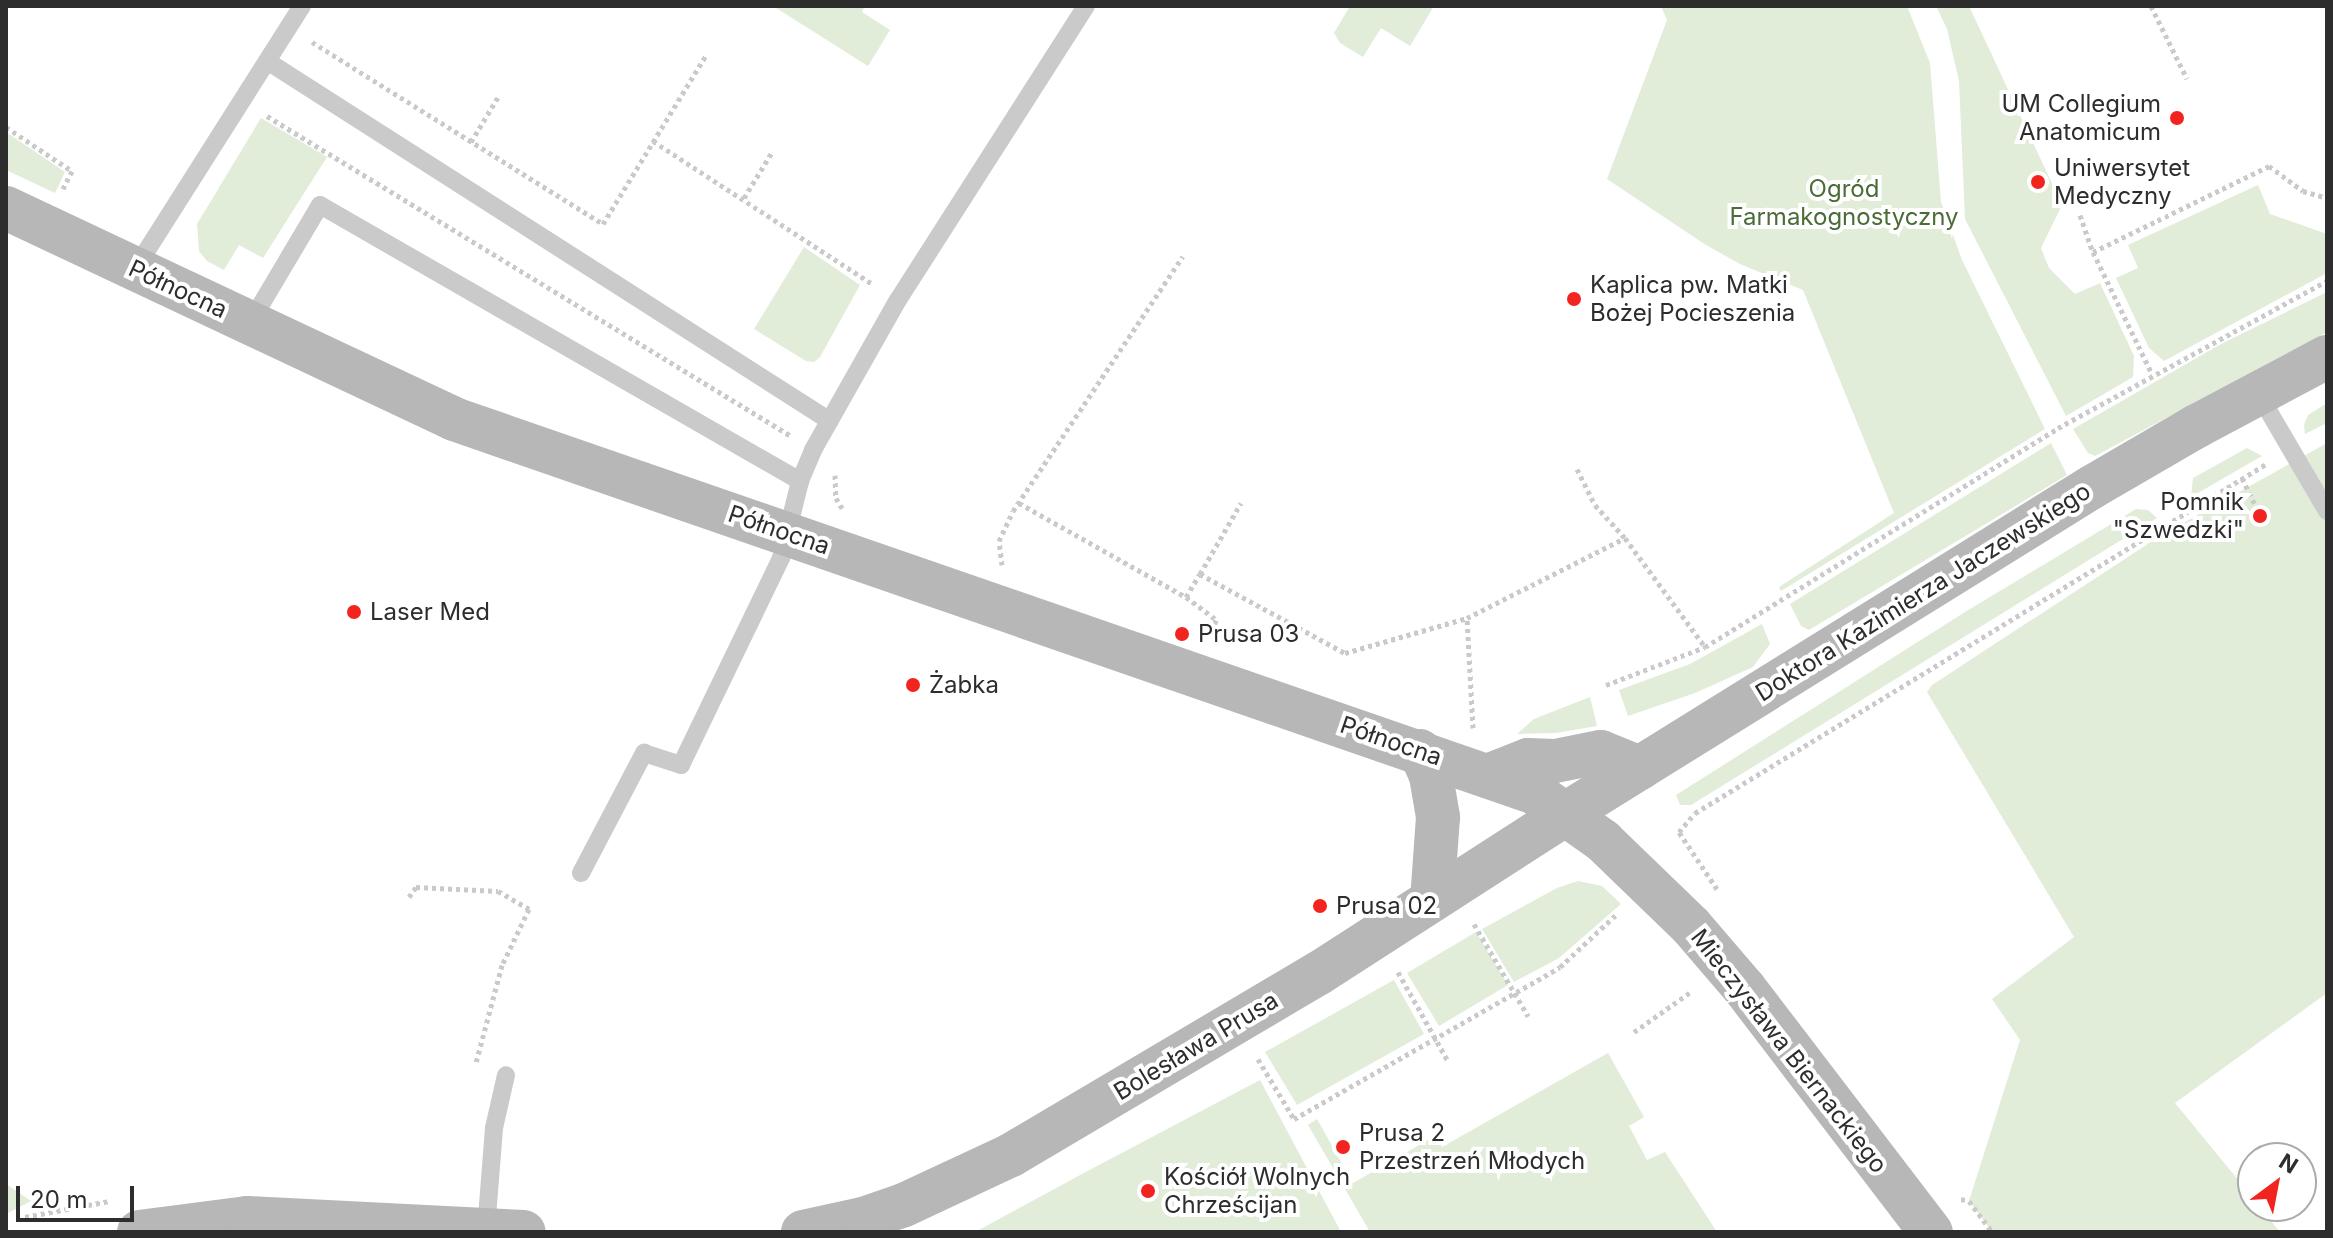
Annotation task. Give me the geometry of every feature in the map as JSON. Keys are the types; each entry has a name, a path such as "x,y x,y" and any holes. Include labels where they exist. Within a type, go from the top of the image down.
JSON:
{"street":[{"name":"Północna","path":"6,208 454,419 1490,775 1535,793 1567,813"},
{"name":"Doktora Kazimierza Jaczewskiego","path":"1567,813 2092,487 2327,357"},
{"path":"1420,751 1431,776 1438,817 1432,900"},
{"path":"1490,775 1528,760 1555,761 1601,752 1640,768"},
{"name":"Bolesława Prusa","path":"803,1232 863,1219 904,1205 1011,1155 1319,973 1567,813"},
{"name":"Mieczysława Biernackiego","path":"1567,813 1632,866 1691,926 1745,989 1931,1232"},
{"path":"139,1232 247,1218 505,1231"}],"lane":[{"path":"135,269 302,6"},
{"path":"581,873 644,753 681,765 781,558 800,481 813,450 898,300 1086,6"},
{"path":"267,61 830,421"},
{"path":"250,323 320,205 800,481"},
{"path":"2258,393 2327,511"},
{"path":"505,1231 494,1128 506,1075"}],"path":[{"path":"2151,6 2187,79"},
{"path":"304,37 603,224 706,55"},
{"path":"471,142 498,97"},
{"path":"256,109 813,450 834,466 836,498 844,510"},
{"path":"6,127 72,171 57,201"},
{"path":"653,141 898,300"},
{"path":"744,198 771,154"},
{"path":"2093,252 2269,166 2303,191 2327,198"},
{"path":"2080,215 2093,252 2152,374"},
{"path":"1003,570 999,541 1019,503 1183,256"},
{"path":"1606,685 1705,647 2152,374 2327,281"},
{"path":"1679,832 1695,813 2292,449"},
{"path":"1577,469 1595,505 1625,538 1705,647"},
{"path":"2242,478 2255,505"},
{"path":"1019,503 1186,597 1216,620 1207,647"},
{"path":"1186,597 1241,503"},
{"path":"1200,574 1345,653 1467,618 1625,538"},
{"path":"1467,618 1473,728"},
{"path":"409,897 416,887 498,891 529,909 502,965 476,1063"},
{"path":"1258,1059 1294,1119 1560,967 1620,911"},
{"path":"1474,924 1528,1016"},
{"path":"1398,972 1448,1061"},
{"path":"1634,1032 1694,990"}],"green space":[{"path":"773,6 865,6 862,12 890,30 868,66"},
{"path":"1350,6 1434,6 1410,46 1381,28 1363,57 1340,43 1334,33"},
{"name":"Ogród Farmakognostyczny","path":"1661,6 1907,6 1930,63 1941,202 1962,260 2045,429 1781,591 1779,587 1894,513 1803,290 1740,264 1706,245 1607,179 1667,20"},
{"path":"1936,6 1969,6 2062,205 2041,248 2049,268 2075,294 2100,283 2134,356 2133,377 2066,416 1965,219 1959,81 1947,29"},
{"path":"261,118 327,157 263,258 239,245 224,270 207,261 199,251 197,224"},
{"path":"6,132 65,172 55,193 6,170"},
{"path":"2258,185 2270,214 2327,234 2327,273 2164,361 2149,348 2116,278 2138,268 2128,245"},
{"path":"804,247 860,285 820,357 814,362 806,361 754,329"},
{"path":"2327,292 2327,332 2095,456 2088,453 2073,429 2221,344"},
{"path":"2327,403 2327,423 2305,434 2308,415"},
{"path":"2051,443 2067,475 1809,630 1801,626 1790,604"},
{"path":"2327,443 2327,993 2175,1103 2237,1179 2237,1222 2272,1222 2280,1232 1992,1232 1969,1201 2020,1040 1992,999 2074,937 1927,692 1932,685 2160,536"},
{"path":"2247,448 2262,456 2191,497 2193,478"},
{"path":"2136,509 2148,510 2157,518 1691,805 1680,805 1676,795 1965,612"},
{"path":"1762,624 1770,644 1753,667 1695,693 1628,716 1619,690 1690,664"},
{"path":"1590,697 1597,726 1556,733 1517,734 1534,719"},
{"path":"1578,881 1602,886 1621,904 1559,958 1514,982 1482,929 1557,888"},
{"path":"1476,932 1508,985 1439,1026 1407,973"},
{"path":"1394,980 1424,1034 1297,1105 1265,1052"},
{"path":"1608,1053 1644,1117 1629,1126 1647,1160 1665,1152 1717,1232 1370,1232 1308,1125 1317,1119 1353,1183 1435,1136 1442,1147"},
{"path":"1260,1080 1341,1232 975,1232 1082,1174"},
{"path":"6,1184 31,1201 6,1214"}],"place":[{"name":"UM Collegium Anatomicum","path":"2177,118"},
{"name":"Uniwersytet Medyczny","path":"2038,182"},
{"name":"Kaplica pw. Matki Bożej Pocieszenia","path":"1574,299"},
{"name":"Pomnik \"Szwedzki\"","path":"2260,516"},
{"name":"Laser Med","path":"354,612"},
{"name":"Prusa 03","path":"1182,634"},
{"name":"Żabka","path":"913,685"},
{"name":"Prusa 02","path":"1320,906"},
{"name":"Prusa 2 Przestrzeń Młodych","path":"1343,1147"},
{"name":"Kościół Wolnych Chrześcijan","path":"1148,1191"}]}
